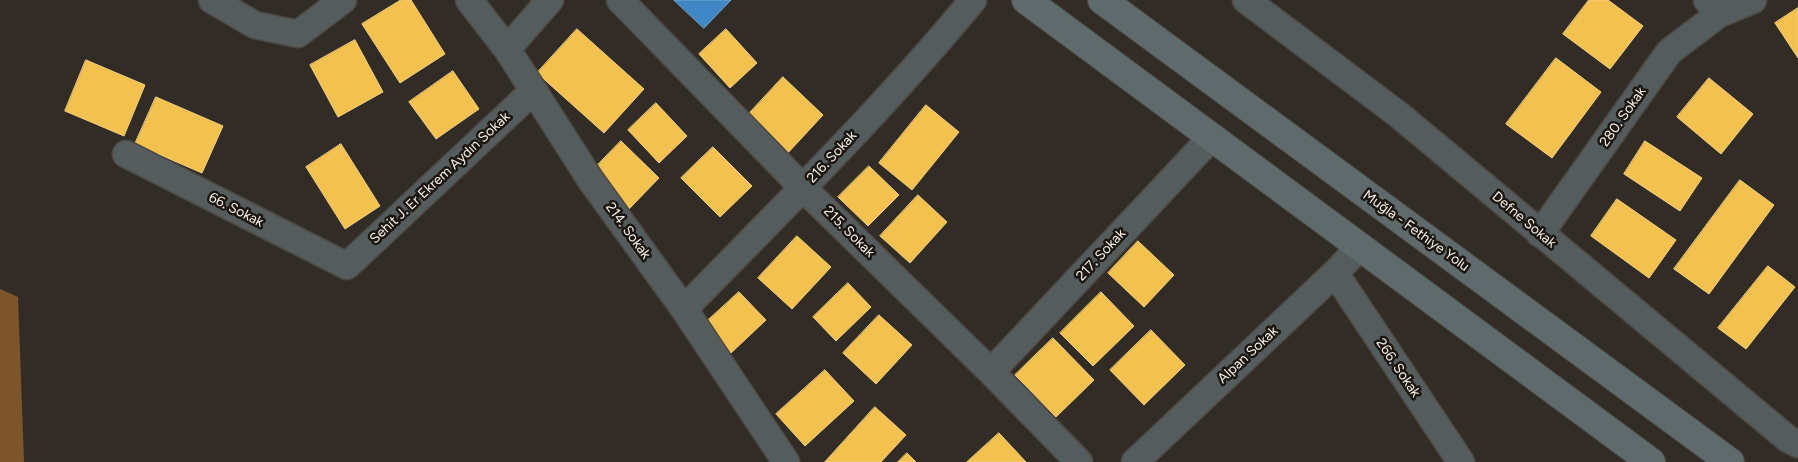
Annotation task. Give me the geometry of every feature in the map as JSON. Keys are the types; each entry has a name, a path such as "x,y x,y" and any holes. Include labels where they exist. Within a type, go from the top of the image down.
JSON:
{"highway":[{"path":"1026,0 1651,462"},
{"name":"Muğla - Fethiye Yolu","path":"1102,0 1730,462"}],"street":[{"path":"212,0 255,25 298,34 343,0"},
{"name":"214. Sokak","path":"469,0 507,50 590,179 684,309 786,462"},
{"path":"507,50 550,0"},
{"name":"215. Sokak","path":"620,0 804,188 1080,462"},
{"name":"216. Sokak","path":"684,309 804,188 929,54 974,0"},
{"name":"Defne Sokak","path":"1246,0 1399,115 1788,439 1798,444"},
{"name":"280. Sokak","path":"1540,234 1670,52 1713,7 1753,0"},
{"name":"Sehit J. Er Ekrem Aydın Sokak","path":"347,266 533,91"},
{"name":"217. Sokak","path":"991,372 1211,138"},
{"name":"66. Sokak","path":"126,154 347,266"},
{"name":"Alpan Sokak","path":"1135,462 1335,273 1360,247"},
{"name":"266. Sokak","path":"1335,273 1461,462"}],"shaded area":[{"path":"0,289 18,297 24,462 0,462"}],"building: Konut":[{"path":"401,0 411,0 445,54 400,83 362,24"},
{"path":"1589,0 1608,0 1643,26 1610,69 1563,34"},
{"path":"1798,8 1798,58 1775,23"},
{"path":"577,29 644,89 604,133 537,73"},
{"path":"726,29 757,63 730,88 699,54"},
{"path":"355,40 383,92 338,117 310,65"},
{"path":"1556,58 1601,92 1552,158 1506,124"},
{"path":"86,60 145,85 124,136 65,111"},
{"path":"453,71 479,109 436,139 409,102"},
{"path":"783,77 823,115 786,155 745,118"},
{"path":"1709,78 1753,114 1721,154 1677,117"},
{"path":"156,97 223,126 202,173 135,144"},
{"path":"656,103 687,136 659,163 628,130"},
{"path":"926,105 959,132 912,190 879,163"},
{"path":"621,141 659,178 628,210 590,173"},
{"path":"1645,141 1702,178 1680,211 1624,174"},
{"path":"341,144 380,206 345,229 306,167"},
{"path":"713,147 752,186 720,217 681,178"},
{"path":"869,166 899,195 868,226 838,197"},
{"path":"1740,180 1774,205 1709,294 1674,269"},
{"path":"918,195 947,222 910,263 880,236"},
{"path":"1617,199 1676,240 1649,278 1591,236"},
{"path":"797,236 831,267 792,309 758,278"},
{"path":"1138,241 1174,275 1144,307 1108,273"},
{"path":"1768,266 1795,287 1746,349 1718,328"},
{"path":"848,283 871,307 836,341 813,317"},
{"path":"739,292 766,320 731,353 704,324"},
{"path":"1101,292 1134,326 1093,366 1060,333"},
{"path":"879,315 912,345 876,384 843,353"},
{"path":"1151,330 1185,365 1144,405 1110,370"},
{"path":"1053,338 1094,380 1056,417 1015,375"},
{"path":"825,370 854,401 805,446 776,414"},
{"path":"875,407 906,435 881,462 825,462"},
{"path":"999,433 1026,462 967,462"},
{"path":"907,453 916,462 898,462"}],"building: Okul":[{"path":"674,0 731,0 704,28"}]}
